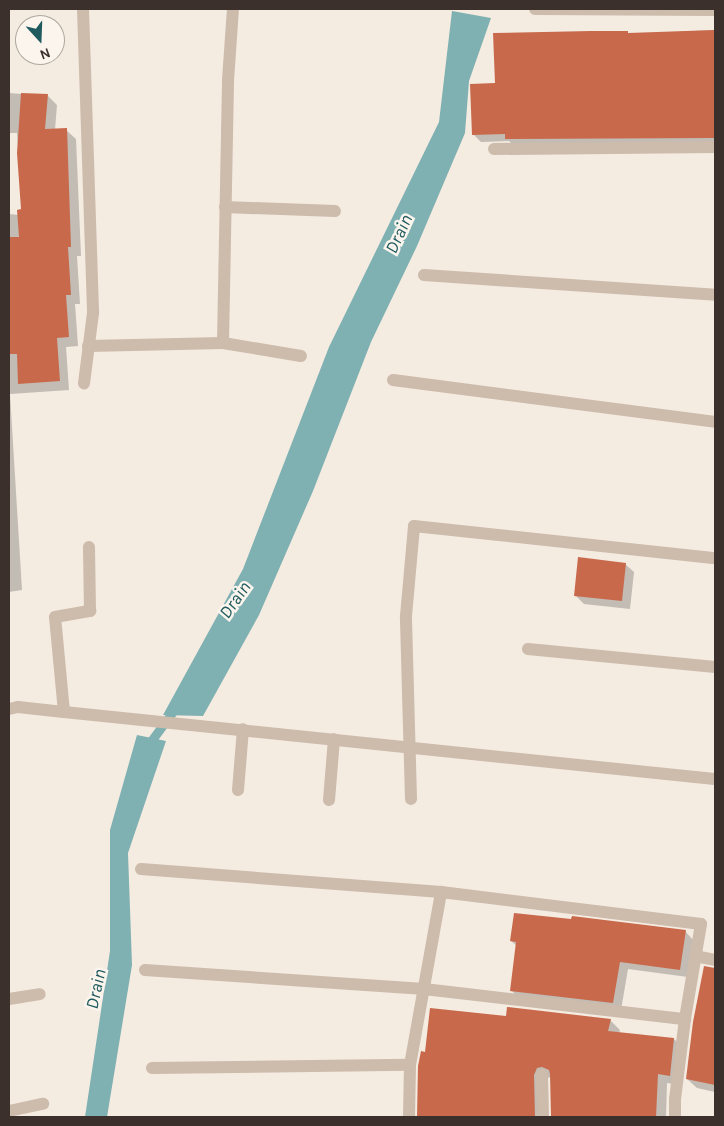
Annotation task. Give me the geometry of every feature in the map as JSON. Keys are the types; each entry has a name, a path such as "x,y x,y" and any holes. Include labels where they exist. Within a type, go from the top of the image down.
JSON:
{"street":[{"path":"83,9 93,313 84,383"},
{"path":"223,343 228,80 233,9"},
{"path":"535,9 715,10"},
{"path":"494,149 715,147"},
{"path":"225,207 335,211"},
{"path":"424,275 715,295"},
{"path":"88,346 223,343 301,356"},
{"path":"393,380 715,422"},
{"path":"411,799 408,746 406,616 414,526 715,558"},
{"path":"64,712 55,617 90,610 89,547"},
{"path":"528,649 715,668"},
{"path":"9,709 18,707 243,729 715,779"},
{"path":"238,790 243,729"},
{"path":"329,800 334,739"},
{"path":"141,869 441,892 701,924 685,1019 675,1099 675,1117"},
{"path":"410,1117 410,1065 441,892"},
{"path":"695,956 715,960"},
{"path":"145,970 424,989 685,1019"},
{"path":"9,999 40,994"},
{"path":"152,1068 410,1065"},
{"path":"542,1076 543,1117"},
{"path":"9,1111 43,1104"}],"water":[{"path":"452,11 491,18 469,81 465,133 417,246 371,342 313,491 259,615 203,716 163,715 243,569 329,347 439,122"},
{"path":"137,735 166,741 128,853 132,965 107,1117 85,1117 110,951 110,830"}],"building":[{"path":"715,30 715,138 505,139 505,134 472,135 470,84 495,83 493,33 628,31 628,33"},
{"path":"21,93 48,94 45,129 67,128 71,247 68,247 71,295 66,295 69,337 57,338 60,381 18,384 17,354 9,354 9,237 19,237 17,210 21,209 17,153"},
{"path":"578,557 626,563 622,601 574,596"},
{"path":"514,913 571,919 572,916 686,930 680,970 620,962 613,1003 510,991 516,942 510,941"},
{"path":"704,966 715,968 715,1085 686,1079 693,1022"},
{"path":"507,1007 611,1019 608,1031 674,1038 670,1076 658,1074 656,1117 551,1117 550,1074 549,1070 542,1067 537,1068 534,1075 535,1117 417,1117 418,1066 421,1051 425,1052 430,1008 506,1016"}],"waterway":[{"name":"Drain","path":"148,749 151,741 177,706"}]}
